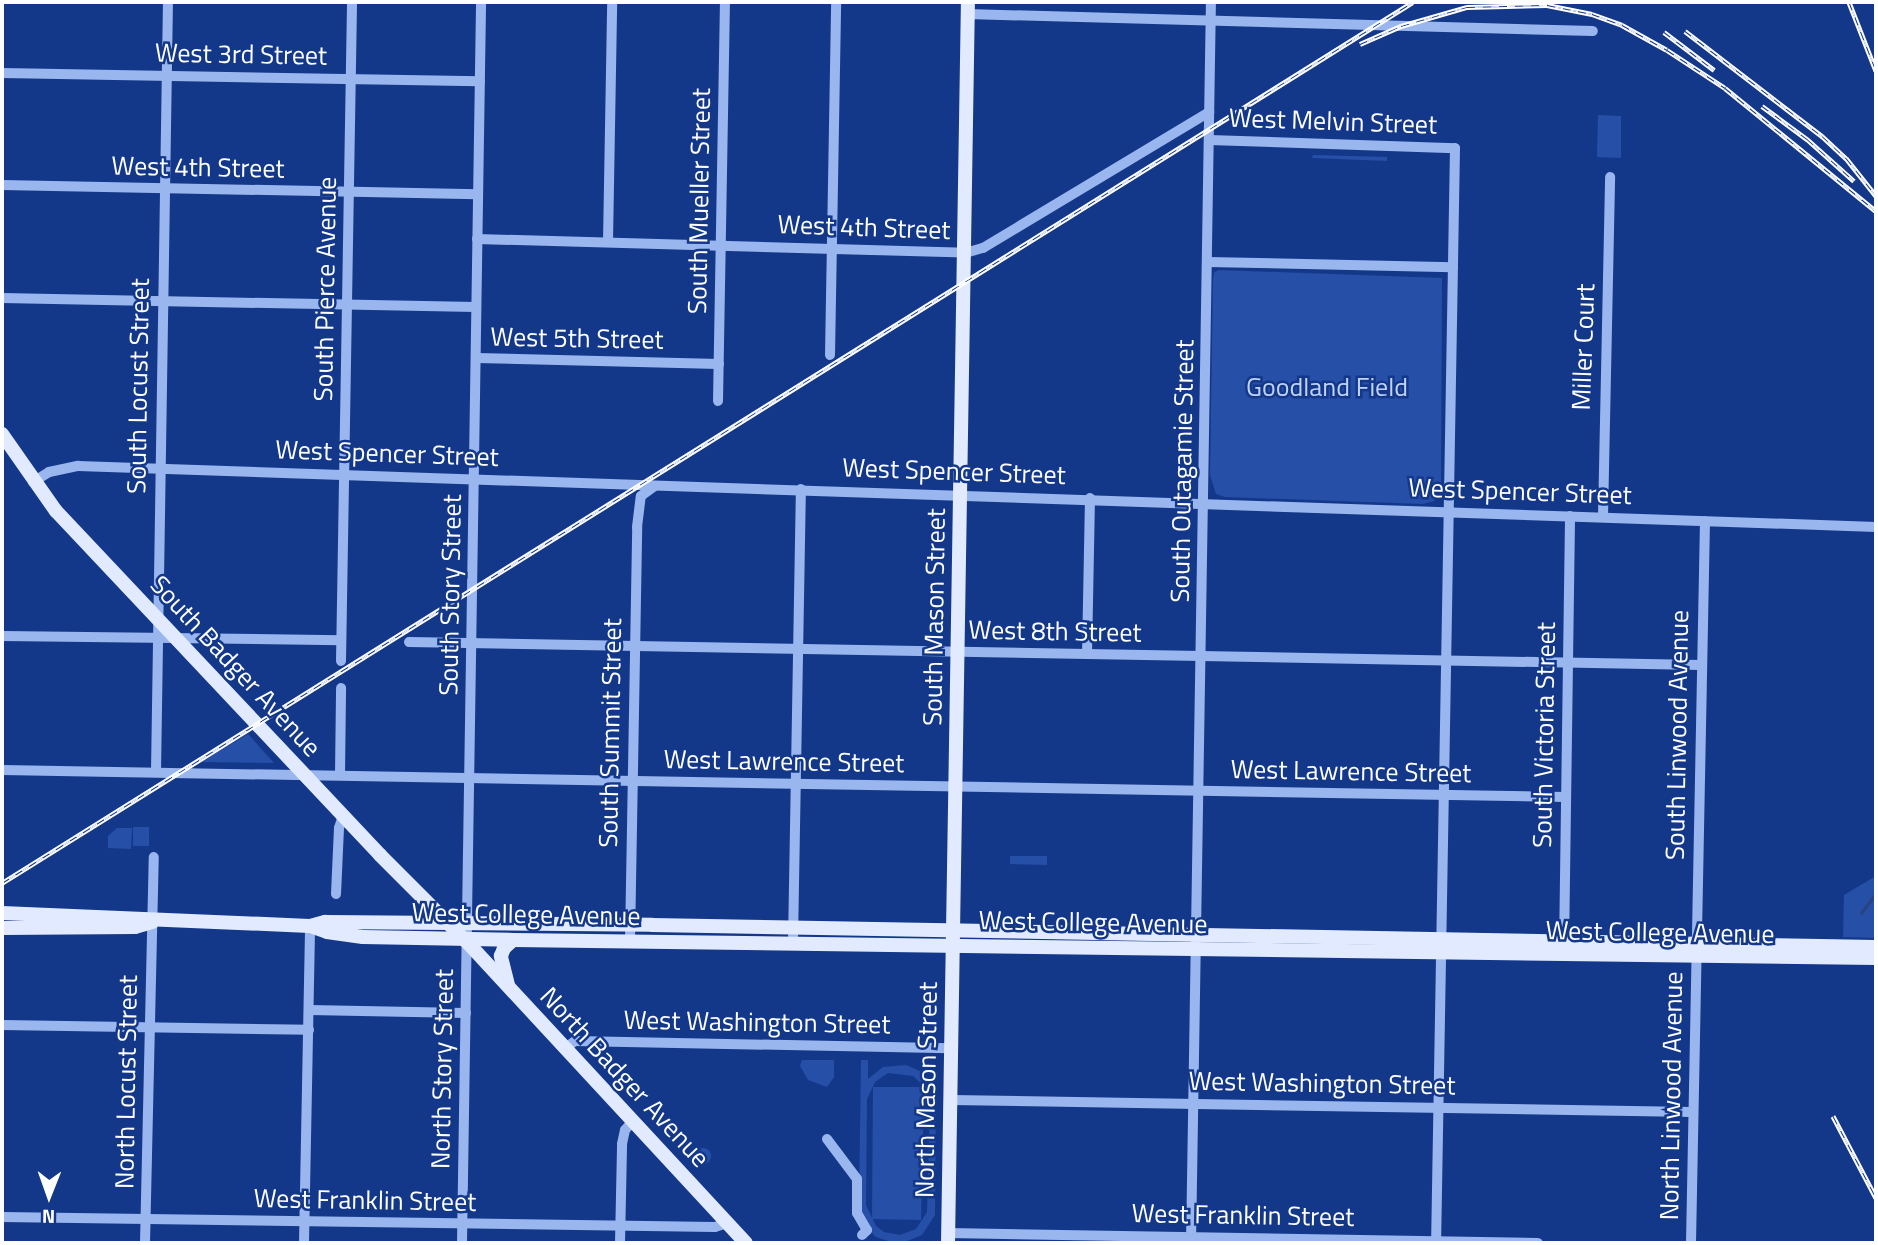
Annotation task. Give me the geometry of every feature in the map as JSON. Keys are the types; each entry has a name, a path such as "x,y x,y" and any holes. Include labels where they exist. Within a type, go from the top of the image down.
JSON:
{"main road":[{"name":"South Mason Street","path":"953,937 960,494 965,297 969,291 969,271 965,258 967,8"},
{"name":"South Badger Avenue","path":"2,433 33,482 63,519 343,816 448,923"},
{"name":"West College Avenue","path":"2,913 137,917 152,922 310,926 326,922 448,923 467,936 513,940 793,942 953,937"},
{"name":"West College Avenue","path":"2,928 135,927 152,922"},
{"name":"West College Avenue","path":"310,926 327,932 363,937 467,936 630,925 793,927 953,937 1198,941 1442,938 1622,941 1696,950 1876,958"},
{"name":"North Badger Avenue","path":"467,936 508,987 564,1049 746,1243"},
{"name":"North Mason Street","path":"948,1238 953,937"},
{"path":"508,987 501,956 504,948 513,940"},
{"name":"West College Avenue","path":"1198,941 1441,953 1597,956 1696,950 1876,947"},
{"path":"1597,956 1618,947 1622,941"}],"street":[{"name":"South Locust Street","path":"156,772 168,2"},
{"name":"South Pierce Avenue","path":"341,661 352,2"},
{"name":"South Story Street","path":"467,936 481,2"},
{"path":"608,242 612,2"},
{"name":"South Mueller Street","path":"718,401 725,2"},
{"path":"830,355 836,2"},
{"name":"South Outagamie Street","path":"1191,1240 1198,941 1211,2"},
{"path":"967,8 1211,20 1593,31"},
{"name":"West 3rd Street","path":"2,73 480,81"},
{"name":"West 4th Street","path":"477,239 831,249 965,258 1066,200 1209,111"},
{"name":"West Melvin Street","path":"1209,140 1455,148 1453,267"},
{"name":"Miller Court","path":"1603,517 1610,177"},
{"name":"West 4th Street","path":"2,185 478,194"},
{"path":"1207,262 1453,267 1436,1242"},
{"name":"West 5th Street","path":"2,298 477,307"},
{"name":"West 5th Street","path":"476,358 719,364"},
{"name":"West Spencer Street","path":"33,482 49,472 78,466 1204,502 1876,527"},
{"name":"South Summit Street","path":"630,941 636,527 633,500 638,485"},
{"name":"South Summit Street","path":"636,527 641,496 656,485"},
{"path":"793,942 800,489"},
{"path":"1087,654 1090,499"},
{"name":"South Victoria Street","path":"1564,955 1570,516"},
{"name":"South Linwood Avenue","path":"1696,950 1705,521"},
{"path":"2,636 341,640"},
{"name":"West 8th Street","path":"409,642 1701,665"},
{"path":"340,775 341,688"},
{"name":"West Lawrence Street","path":"2,770 1566,797"},
{"path":"336,894 339,828 343,816"},
{"path":"152,922 154,857"},
{"name":"North Locust Street","path":"145,1243 152,922"},
{"path":"304,1243 310,926"},
{"name":"North Story Street","path":"462,1243 467,936"},
{"name":"North Linwood Avenue","path":"1691,1243 1696,950"},
{"path":"309,1010 466,1013"},
{"path":"2,1026 309,1030"},
{"name":"West Washington Street","path":"564,1049 575,1041 951,1048"},
{"name":"West Washington Street","path":"950,1100 1692,1112"},
{"path":"620,1243 622,1144 625,1130 632,1122"},
{"path":"827,1139 857,1179 857,1213 867,1230 862,1236"},
{"name":"West Franklin Street","path":"2,1217 715,1227 727,1223"},
{"name":"West Franklin Street","path":"948,1238 1538,1243"}],"green space":[{"path":"1598,115 1621,116 1621,158 1597,157"},
{"path":"1313,155 1387,157 1387,161 1312,158"},
{"name":"Goodland Field","path":"1218,270 1442,278 1441,492 1434,501 1423,504 1225,497 1216,494 1210,475 1213,280 1214,273"},
{"path":"248,734 274,763 201,762"},
{"path":"133,827 149,827 149,846 133,846"},
{"path":"117,828 132,828 131,849 108,848 108,836"},
{"path":"1010,856 1047,856 1047,865 1010,864"},
{"path":"1876,876 1876,938 1843,937 1844,895"},
{"path":"802,1060 834,1060 834,1077 827,1087 808,1080 800,1066"},
{"path":"861,1060 868,1060 868,1079 883,1067 906,1065 922,1072 936,1091 935,1215 922,1235 905,1242 891,1242 876,1237 867,1228 859,1204","holes":["888,1073 913,1076 925,1087 930,1101 927,1212 916,1229 900,1235 884,1232 876,1226 866,1205 867,1099 875,1082"]},
{"path":"873,1087 924,1087 921,1220 872,1219"},
{"path":"703,1148 711,1156 703,1164 695,1156"}],"waterway":[{"path":"1861,913 1876,893"}],"railway":[{"path":"2,883 1413,2"},
{"path":"1849,2 1876,71"},
{"path":"1360,44 1401,26 1467,7 1547,5 1592,14 1622,25 1667,50 1725,88 1876,211"},
{"path":"1685,31 1822,136 1846,158 1876,196"},
{"path":"1664,32 1714,70"},
{"path":"1762,106 1807,139 1854,181"},
{"path":"1833,1116 1876,1198"}]}
